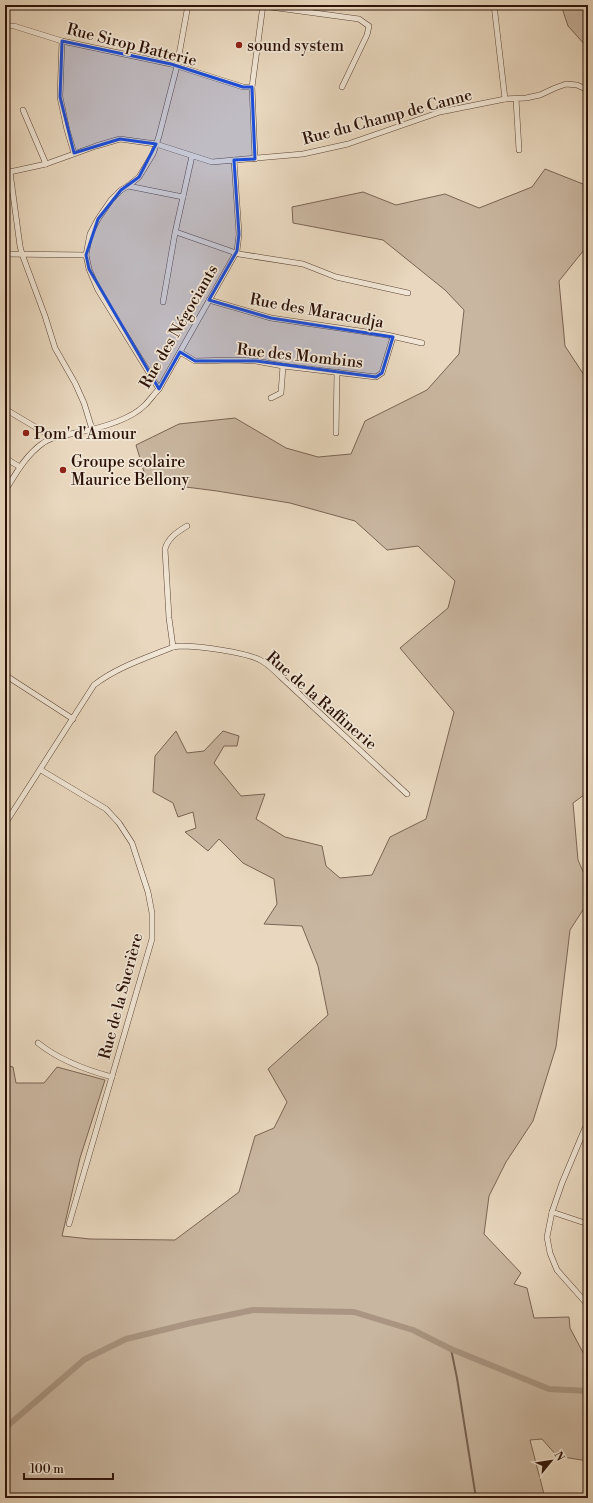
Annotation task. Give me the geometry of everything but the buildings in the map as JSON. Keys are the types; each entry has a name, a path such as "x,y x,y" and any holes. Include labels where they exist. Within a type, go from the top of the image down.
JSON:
{"street":[{"path":"159,389 98,290 89,269 86,255 90,234 98,219 111,200 121,190 139,177 148,163 156,144 177,66 188,5"},
{"path":"255,158 252,87 263,5 359,19 369,26 368,35 342,87"},
{"path":"494,5 505,99"},
{"name":"Rue Sirop Batterie","path":"5,26 14,26 62,41 177,66 243,87 252,87"},
{"path":"62,41 60,97 67,130 74,153"},
{"name":"Rue du Champ de Canne","path":"7,172 46,164 74,153 120,140 156,144 212,162 303,154 348,144 440,112 505,99 516,99 540,95 566,84 577,85 588,90"},
{"path":"516,99 519,150"},
{"path":"23,110 46,164"},
{"path":"163,302 192,156"},
{"name":"Rue des Négociants","path":"6,487 31,453 43,442 52,437 92,429 122,420 144,406 159,389 236,252 239,234 234,160"},
{"path":"7,172 22,254 46,316 55,348 84,402 92,429"},
{"path":"128,186 183,197"},
{"path":"176,232 236,252 303,264 336,277 408,293"},
{"path":"5,254 86,255"},
{"name":"Rue des Maracudja","path":"209,300 271,318 387,335 422,343"},
{"path":"587,330 588,319"},
{"name":"Rue des Mombins","path":"180,352 194,361 247,360 283,366 376,377 380,376 382,373 392,337"},
{"path":"271,398 281,393 283,366"},
{"path":"336,433 337,372"},
{"path":"5,409 52,437"},
{"path":"5,458 20,467"},
{"path":"173,647 169,618 165,549 171,537 187,526"},
{"name":"Rue de la Raffinerie","path":"5,824 94,685 122,668 173,647 186,646 251,656 262,660 408,794"},
{"path":"5,676 73,719"},
{"name":"Rue de la Sucrière","path":"40,770 106,809 119,823 132,843 148,892 152,913 152,939 69,1224"},
{"path":"38,1043 50,1053 58,1057 112,1077"},
{"path":"588,1121 562,1183 552,1212 546,1237 550,1253 557,1270 588,1305"},
{"path":"552,1212 588,1224"}],"highlighted area":[{"path":"62,41 171,64 243,87 252,87 255,159 234,160 239,234 237,251 209,300 271,318 393,337 382,373 376,377 256,361 195,361 180,352 159,389 89,269 86,255 98,219 121,190 139,177 156,144 120,139 74,153 60,97"}],"shaded area":[{"path":"561,5 588,5 588,46 586,46 568,26"},
{"path":"545,169 588,186 588,245 559,281 565,346 584,375 588,376 588,792 573,803 578,860 588,883 588,902 570,930 556,1047 533,1121 506,1162 489,1196 484,1234 521,1273 514,1284 527,1288 534,1318 569,1317 570,1328 588,1362 588,1461 557,1456 542,1439 530,1440 545,1498 5,1498 5,1065 13,1067 16,1083 44,1083 57,1067 105,1080 80,1158 62,1236 90,1239 175,1240 239,1192 255,1136 274,1128 287,1102 268,1069 328,1015 318,966 302,926 264,924 277,904 274,879 243,863 219,839 208,851 185,832 196,828 193,812 178,817 173,803 153,792 155,756 176,731 187,753 204,751 223,731 239,736 237,746 224,746 214,763 241,796 265,794 256,819 285,837 322,846 326,866 340,878 372,875 390,837 426,819 454,712 400,648 448,608 455,581 418,546 387,550 355,521 290,503 217,491 147,482 136,445 179,424 235,418 286,448 318,457 351,454 365,421 427,390 459,354 464,310 445,290 383,240 293,223 292,207 363,192 396,205 445,194 479,208 532,187"}],"waterway":[{"path":"5,1428 85,1359 126,1339 253,1310 354,1312 413,1330 451,1349 549,1389 588,1391"},
{"path":"451,1349 476,1498"}],"place":[{"name":"sound system","path":"239,45"},
{"name":"Pom' d'Amour","path":"26,433"},
{"name":"Groupe scolaire Maurice Bellony","path":"63,470"}]}
